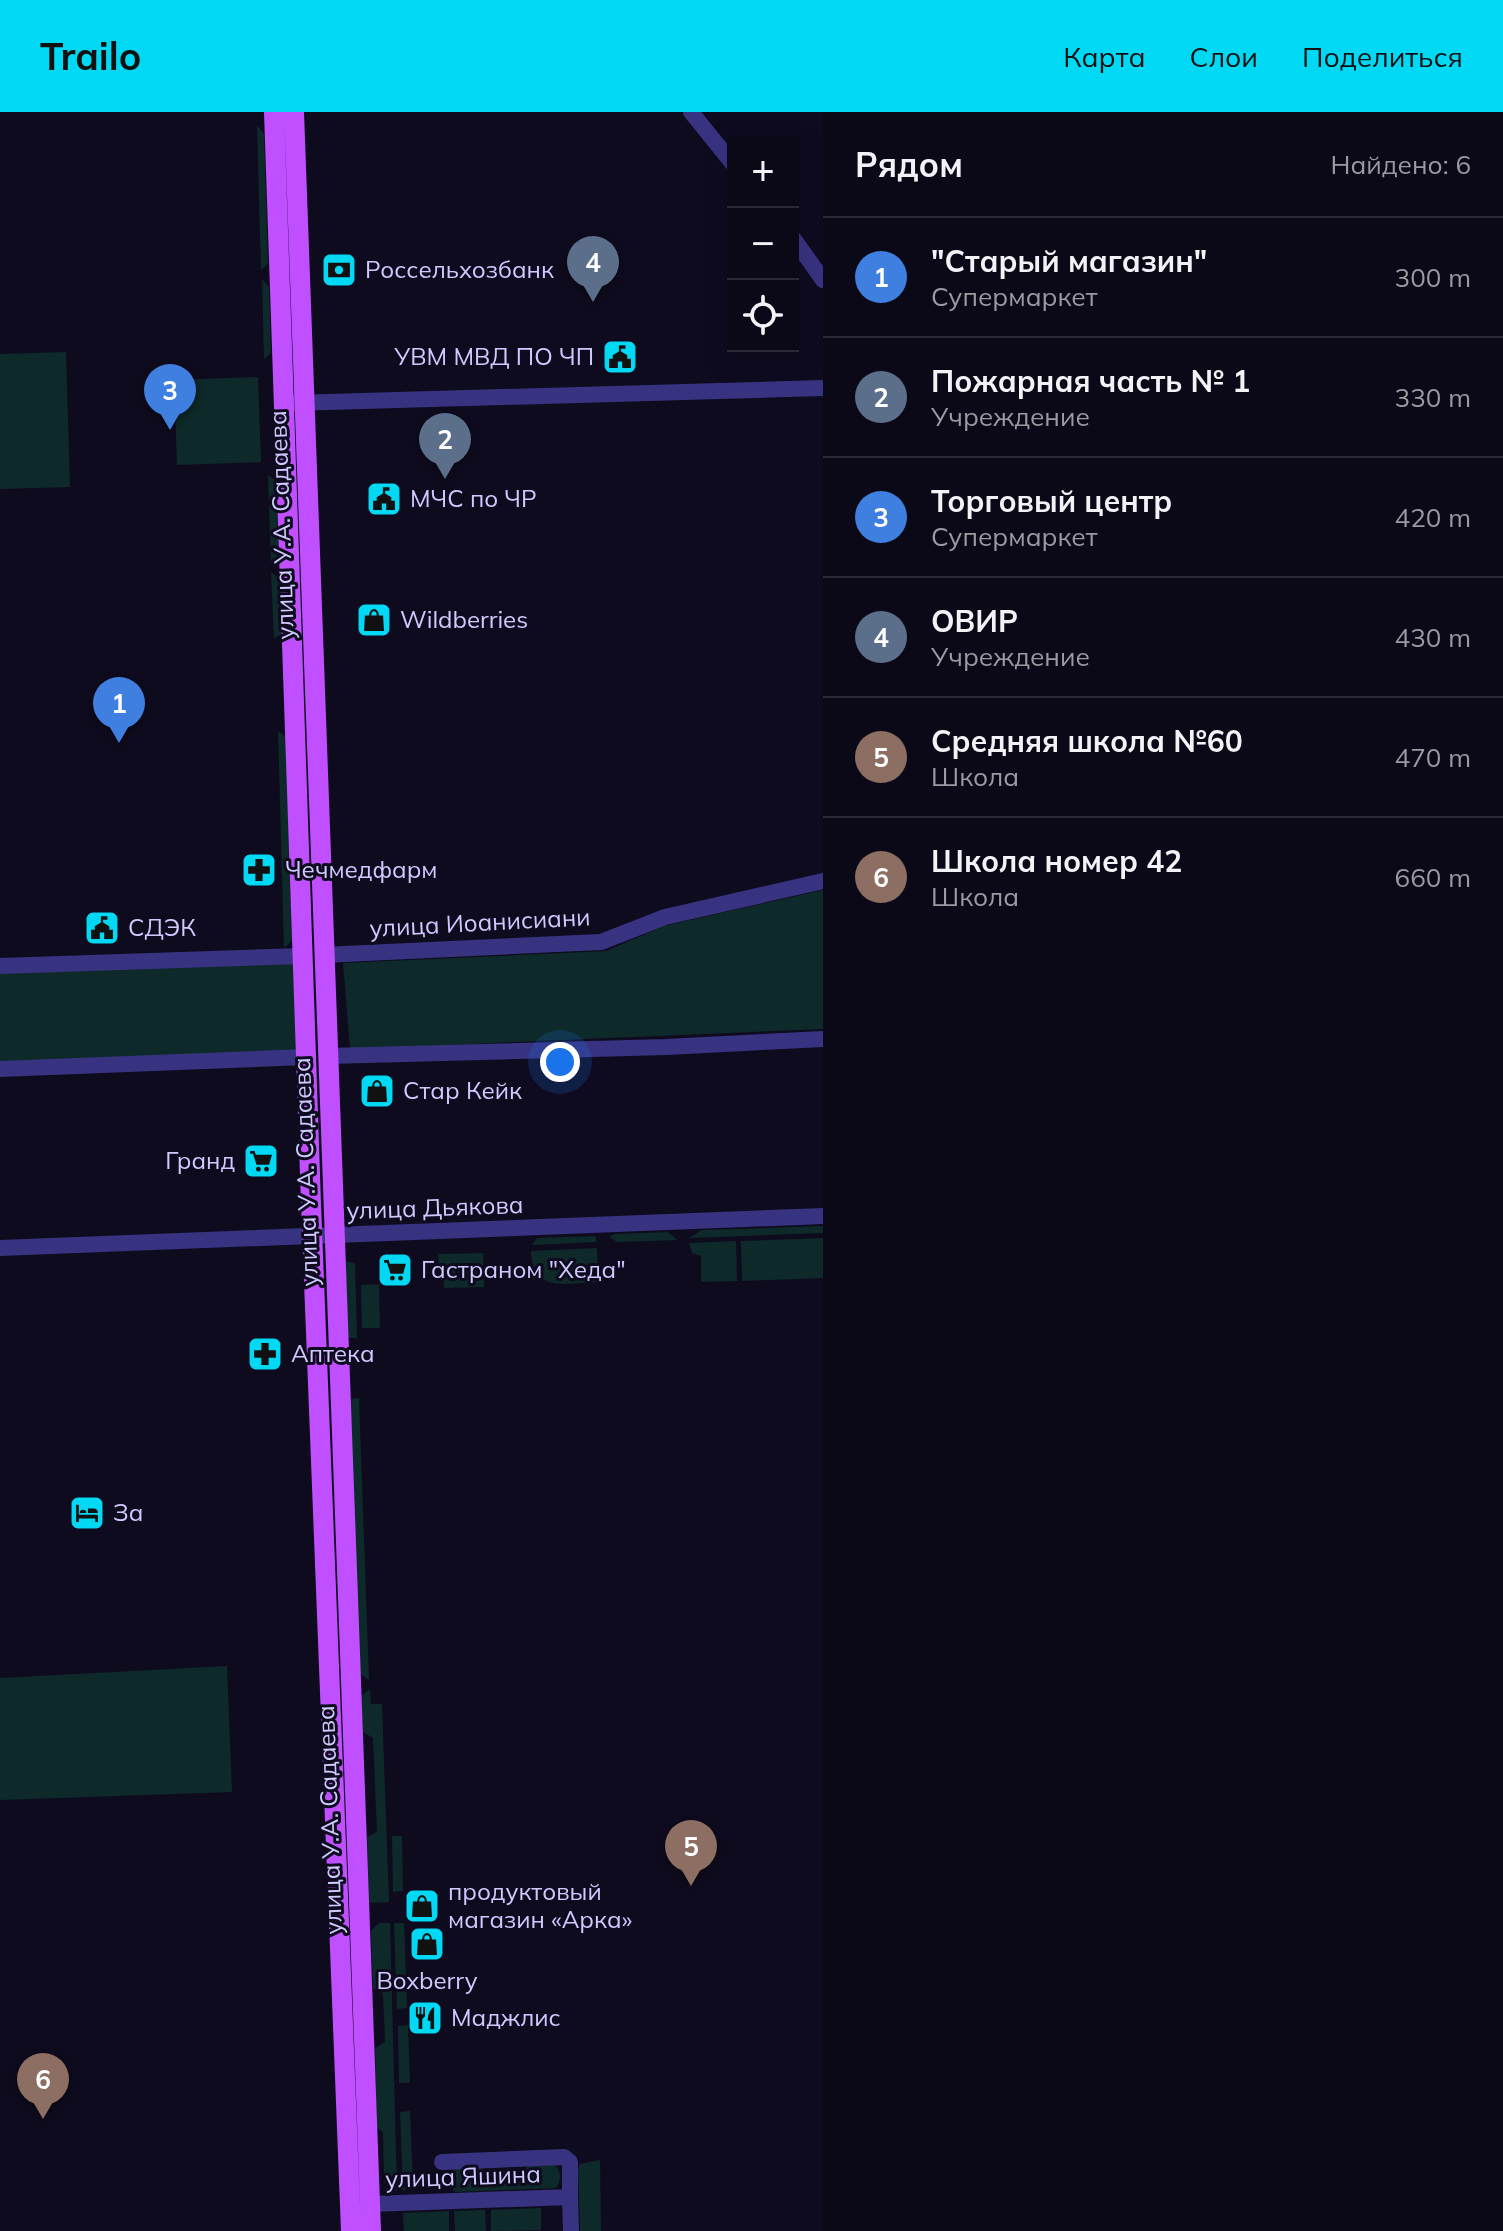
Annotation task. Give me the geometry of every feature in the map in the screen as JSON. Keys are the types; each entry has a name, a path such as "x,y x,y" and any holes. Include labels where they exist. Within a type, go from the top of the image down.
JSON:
{"main road":[{"name":"улица У.А. Садаева","path":"274,112 294,403 313,955 306,1057 351,2231"},
{"name":"улица У.А. Садаева","path":"294,112 294,403"},
{"name":"улица У.А. Садаева","path":"313,955 328,1056 371,2231"}],"street":[{"path":"691,112 727,157"},
{"path":"799,246 823,280"},
{"path":"294,403 823,388"},
{"name":"улица Иоанисиани","path":"0,966 601,942 665,917 823,881"},
{"path":"328,1056 618,1049 823,1039"},
{"path":"0,1069 306,1057"},
{"name":"улица Дьякова","path":"0,1248 823,1216"},
{"path":"442,2162 564,2157 570,2162 570,2197"},
{"name":"улица Яшина","path":"370,2204 570,2197 571,2231"}],"green space":[{"path":"257,125 264,134 268,264 261,270"},
{"path":"262,279 269,287 271,353 264,359"},
{"path":"66,352 70,487 0,489 0,354"},
{"path":"258,377 261,462 177,465 174,380"},
{"path":"268,475 275,480 279,558 271,563"},
{"path":"271,572 280,579 282,634 274,638"},
{"path":"278,731 286,737 292,941 284,948"},
{"path":"823,890 823,1029 350,1049 343,963 606,951 664,926"},
{"path":"294,961 298,1053 0,1064 0,972"},
{"path":"823,1226 823,1233 689,1238 702,1230"},
{"path":"668,1232 677,1240 617,1242 609,1237 615,1234"},
{"path":"595,1236 597,1242 532,1245 537,1238"},
{"path":"823,1238 823,1278 742,1281 741,1241"},
{"path":"736,1241 737,1281 701,1282 701,1256 692,1253 689,1243"},
{"path":"597,1248 598,1282 553,1283 544,1280 533,1265 531,1251"},
{"path":"483,1253 484,1287 444,1288 443,1268 439,1267 438,1254"},
{"path":"345,1261 355,1263 357,1338 347,1338"},
{"path":"379,1284 380,1328 362,1328 361,1285"},
{"path":"359,1398 369,1680 360,1674 350,1399"},
{"path":"227,1666 232,1792 0,1800 0,1678"},
{"path":"370,1689 371,1704 382,1704 389,1902 369,1903 367,1837 377,1832 373,1738 363,1732 361,1696"},
{"path":"392,1836 402,1836 403,1891 393,1892"},
{"path":"379,1923 390,1923 397,2191 384,2182 383,2132 377,2128 375,2048 385,2042 383,1993 373,1988 371,1931"},
{"path":"394,1923 404,1923 407,2008 397,2009"},
{"path":"408,2025 410,2083 399,2083 398,2026"},
{"path":"410,2111 413,2184 403,2191 400,2112"},
{"path":"600,2160 601,2231 580,2231 578,2170 580,2164"},
{"path":"555,2165 560,2176 556,2188 455,2192 452,2188 450,2174 454,2169 482,2168 490,2174 521,2173 528,2166"},
{"path":"541,2208 541,2230 491,2231 491,2210"},
{"path":"485,2210 486,2231 455,2231 454,2211"},
{"path":"449,2211 449,2231 404,2231 403,2213"}],"place":[{"name":"Россельхозбанк","path":"339,270"},
{"name":"ОВИР","path":"593,302"},
{"name":"УВМ МВД ПО ЧП","path":"620,357"},
{"name":"Торговый центр","path":"170,430"},
{"name":"Пожарная часть № 1","path":"445,479"},
{"name":"МЧС по ЧР","path":"384,499"},
{"name":"Wildberries","path":"374,620"},
{"name":"\"Старый магазин\"","path":"119,743"},
{"name":"Чечмедфарм","path":"259,870"},
{"name":"СДЭК","path":"102,928"},
{"name":"Стар Кейк","path":"377,1091"},
{"name":"Гранд","path":"261,1161"},
{"name":"Гастраном \"Хеда\"","path":"395,1270"},
{"name":"Аптека","path":"265,1354"},
{"name":"За","path":"87,1513"},
{"name":"Средняя школа №60","path":"691,1886"},
{"name":"продуктовый магазин «Арка»","path":"422,1906"},
{"name":"Boxberry","path":"427,1944"},
{"name":"Маджлис","path":"425,2018"},
{"name":"Школа номер 42","path":"43,2119"}]}
